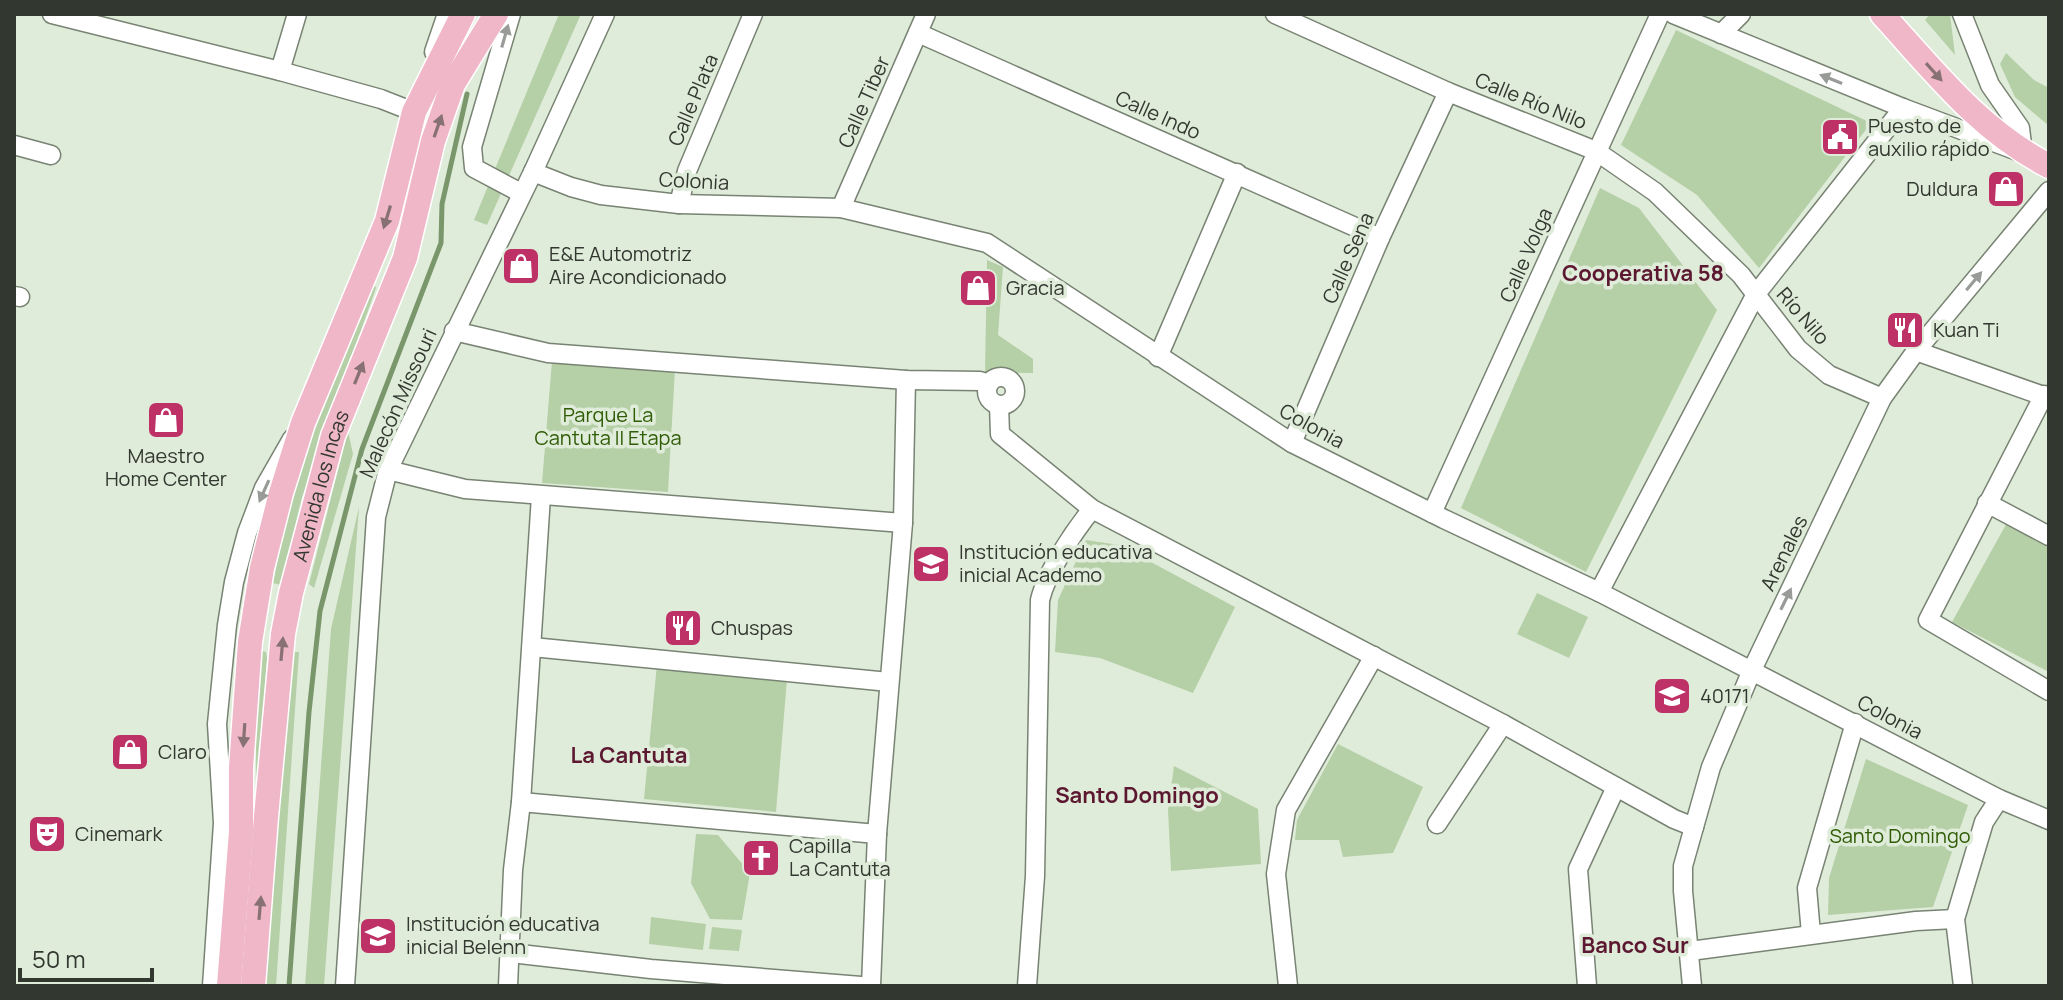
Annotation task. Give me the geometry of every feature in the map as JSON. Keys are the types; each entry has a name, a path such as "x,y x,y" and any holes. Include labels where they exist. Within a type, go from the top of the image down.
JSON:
{"main road":[{"name":"Avenida los Incas","path":"229,986 241,832 241,768 255,602 281,493 303,423 387,221 414,112 463,14"},
{"name":"Avenida los Incas","path":"253,986 283,634 298,564 333,436 405,258 433,141 453,84 496,14"},
{"path":"1882,14 1968,110 2023,153 2049,166"},
{"path":"223,823 241,768"}],"street":[{"path":"52,14 280,71 381,99 414,112"},
{"path":"280,71 297,14"},
{"name":"Avenida los Incas","path":"414,112 447,14"},
{"path":"511,14 472,147 474,168 521,193"},
{"name":"Malecón Missouri","path":"345,986 376,517 388,470 533,172 605,14"},
{"name":"Calle Plata","path":"679,204 687,171 753,14"},
{"name":"Calle Tiber","path":"841,208 926,14"},
{"name":"Calle Río Nilo","path":"1275,14 1448,92 1596,151 1655,192 1741,275"},
{"name":"Calle Volga","path":"1432,513 1660,14"},
{"path":"1673,14 1903,108 2023,153 2020,128 1990,85 1962,14"},
{"path":"1721,34 1741,14"},
{"name":"Calle Indo","path":"918,33 1380,238"},
{"name":"Calle Sena","path":"1292,443 1380,238 1448,92"},
{"path":"1599,592 1756,294 1903,108"},
{"path":"14,145 51,155"},
{"name":"Colonia","path":"533,172 601,195 679,204 841,208 987,243 1292,443 1599,592 1999,799 2049,820"},
{"path":"1158,357 1237,173"},
{"name":"Arenales","path":"1692,986 1683,866 1711,767 1752,670 1882,398 1916,351 2049,191"},
{"name":"Río Nilo","path":"1741,275 1798,349 1829,375 1882,398"},
{"path":"454,331 548,353 906,380 980,381 989,384 1001,378 1012,384 1014,392 1011,400 999,405 1000,434 1092,509 1694,827"},
{"path":"1916,351 2046,396 1928,620 2049,691"},
{"path":"871,986 877,834 903,523 906,380"},
{"name":"Avenida los Incas","path":"212,986 223,823 217,724 234,582 247,533 264,488 303,423"},
{"path":"388,470 465,489 903,523"},
{"path":"508,986 513,870 521,802 541,496"},
{"path":"1987,503 2049,536"},
{"path":"1027,986 1035,876 1040,600 1043,588 1092,509"},
{"path":"532,647 889,682"},
{"path":"1288,986 1276,874 1286,810 1374,656"},
{"path":"1811,934 1807,888 1855,723"},
{"path":"1437,824 1503,724"},
{"path":"1587,986 1578,869 1616,787"},
{"path":"1963,986 1955,919 1984,822 1999,799"},
{"path":"521,802 877,834"},
{"path":"1690,951 1916,921 1955,919"},
{"path":"511,953 651,977 861,986"}],"green space":[{"path":"559,14 581,14 487,225 474,220"},
{"path":"1930,14 1950,14 1955,55 1925,20"},
{"path":"1676,30 1871,123 1759,268 1697,195 1621,145"},
{"path":"2006,53 2034,80 2049,88 2049,126 2015,97 2000,64"},
{"path":"1600,188 1639,208 1717,310 1586,572 1461,508"},
{"path":"987,260 1003,267 998,335 1033,359 1033,373 985,372"},
{"path":"373,283 376,288 302,497 281,585 273,583 288,510 309,443"},
{"name":"Parque La Cantuta II Etapa","path":"552,361 675,369 668,492 542,483"},
{"path":"348,431 353,454 314,588 309,584"},
{"path":"359,507 324,986 305,986 331,629"},
{"path":"2014,510 2049,528 2049,672 1952,622"},
{"path":"1086,540 1119,545 1235,607 1193,693 1100,658 1055,652 1058,600"},
{"path":"1537,593 1588,617 1569,658 1517,634"},
{"path":"262,651 266,652 267,658 256,808 256,738"},
{"path":"287,652 299,652 276,986 265,986"},
{"path":"657,664 787,679 776,812 644,799"},
{"path":"1338,744 1423,787 1393,853 1343,857 1339,840 1295,840 1297,820"},
{"name":"Santo Domingo","path":"1866,759 1968,805 1933,907 1828,915 1829,878"},
{"path":"1174,766 1258,809 1261,864 1171,871 1168,810"},
{"path":"696,834 718,835 750,873 742,920 710,919 691,883"},
{"path":"651,917 706,924 703,950 649,944"},
{"path":"712,927 742,930 739,951 709,949"}],"waterway":[{"path":"289,986 309,712 320,611 362,449 441,243 442,204 467,94"}],"place":[{"name":"Puesto de auxilio rápido","path":"1840,137"},
{"name":"Duldura","path":"2006,189"},
{"name":"E&E Automotriz Aire Acondicionado","path":"521,266"},
{"name":"Gracia","path":"978,288"},
{"name":"Kuan Ti","path":"1905,330"},
{"name":"Maestro Home Center","path":"166,420"},
{"name":"Institución educativa inicial Academo","path":"931,564"},
{"name":"Chuspas","path":"683,628"},
{"name":"40171","path":"1672,696"},
{"name":"Claro","path":"130,752"},
{"name":"Cinemark","path":"47,834"},
{"name":"Capilla La Cantuta","path":"761,858"},
{"name":"Institución educativa inicial Belenn","path":"378,936"}],"district":[{"name":"Cooperativa 58","path":"1643,273"},
{"name":"La Cantuta","path":"629,755"},
{"name":"Santo Domingo","path":"1137,795"},
{"name":"Banco Sur","path":"1635,945"}]}
